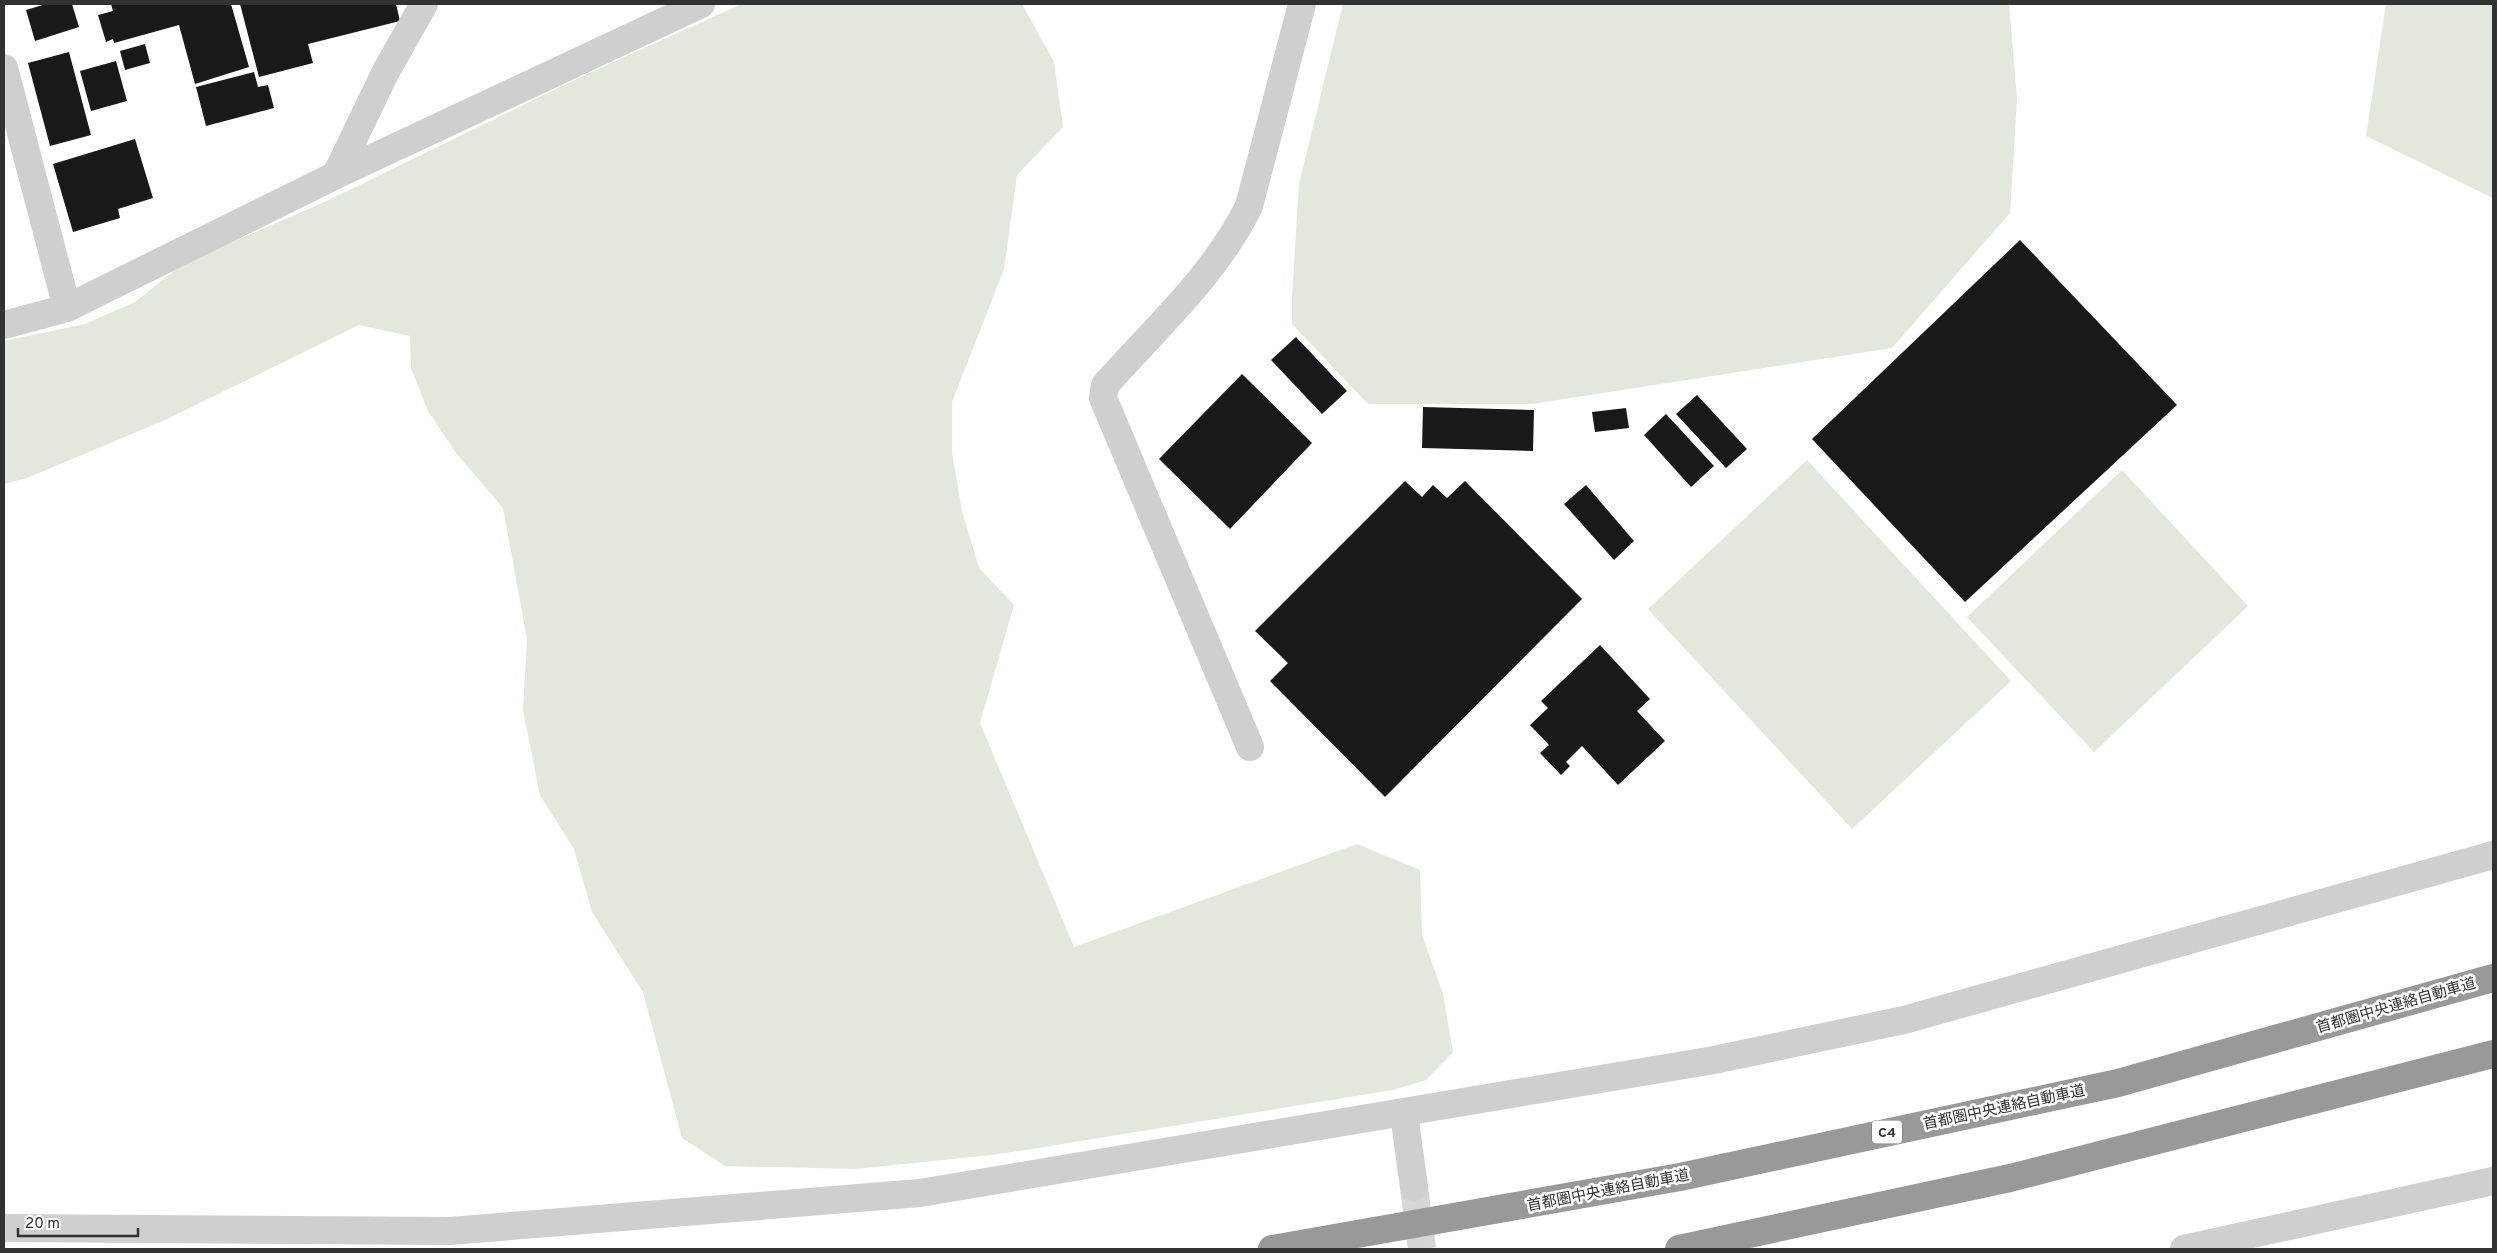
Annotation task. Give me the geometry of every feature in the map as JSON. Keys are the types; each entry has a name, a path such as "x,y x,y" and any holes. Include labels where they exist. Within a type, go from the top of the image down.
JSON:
{"highway":[{"name":"首都圏中央連絡自動車道","path":"1272,1249 1680,1177 2118,1083 2493,978"},
{"path":"1679,1249 2010,1178 2493,1054"}],"street":[{"path":"336,175 386,72 424,4"},
{"path":"4,324 67,308 336,175 701,4"},
{"path":"1250,746 1103,398 1105,385 1218,259 1236,234 1249,206 1302,4"},
{"path":"4,68 67,308"},
{"path":"4,1228 450,1231 920,1193 1404,1114 1714,1060 1904,1020 2493,855"},
{"path":"1404,1114 1414,1187"},
{"path":"2184,1249 2493,1180"}],"shaded area":[{"path":"742,4 1022,4 1054,62 1063,127 1017,175 1004,269 952,402 952,453 962,511 979,568 1014,605 980,723 1074,947 1357,844 1420,870 1422,935 1443,994 1453,1052 1426,1080 1393,1090 1000,1154 856,1169 725,1166 682,1138 643,992 592,912 574,849 540,795 523,710 527,639 503,508 456,453 428,411 411,368 410,336 359,325 165,420 27,478 4,484 4,341 85,324 135,302 184,263 327,201 587,74"},
{"path":"1343,4 2009,4 2017,99 2010,213 1892,348 1532,404 1368,404 1292,324 1299,184"},
{"path":"2386,4 2493,4 2493,198 2366,136"},
{"path":"1807,460 2011,681 1852,829 1648,609"},
{"path":"2122,470 2248,606 2094,752 1967,617"}],"building":[{"path":"46,4 72,4 79,27 35,41 26,10"},
{"path":"111,4 231,4 249,67 195,84 179,25 114,43 113,39 106,42 98,15 113,11"},
{"path":"240,4 396,4 400,21 308,44 313,63 259,77"},
{"path":"145,44 150,63 125,70 120,51"},
{"path":"69,52 91,135 50,146 28,63"},
{"path":"116,61 127,101 91,111 80,71"},
{"path":"254,72 258,87 268,85 274,108 206,126 196,87"},
{"path":"135,139 153,198 118,209 120,218 73,232 53,164"},
{"path":"2020,240 2177,405 1965,602 1812,439"},
{"path":"1296,337 1347,391 1322,414 1271,360"},
{"path":"1242,374 1312,443 1230,529 1159,459"},
{"path":"1697,395 1747,449 1726,468 1676,414"},
{"path":"1423,407 1534,410 1533,451 1422,448"},
{"path":"1626,408 1629,428 1595,432 1592,412"},
{"path":"1666,414 1714,466 1691,487 1644,435"},
{"path":"1405,481 1422,497 1433,485 1447,498 1465,481 1582,599 1385,797 1270,681 1288,663 1255,631"},
{"path":"1586,485 1634,541 1614,560 1564,504"},
{"path":"1600,645 1650,699 1637,711 1665,741 1618,785 1582,746 1566,762 1570,766 1561,775 1540,753 1549,745 1530,725 1548,708 1541,701"}],"tunnel":[{"path":"1414,1187 1422,1249"}]}
